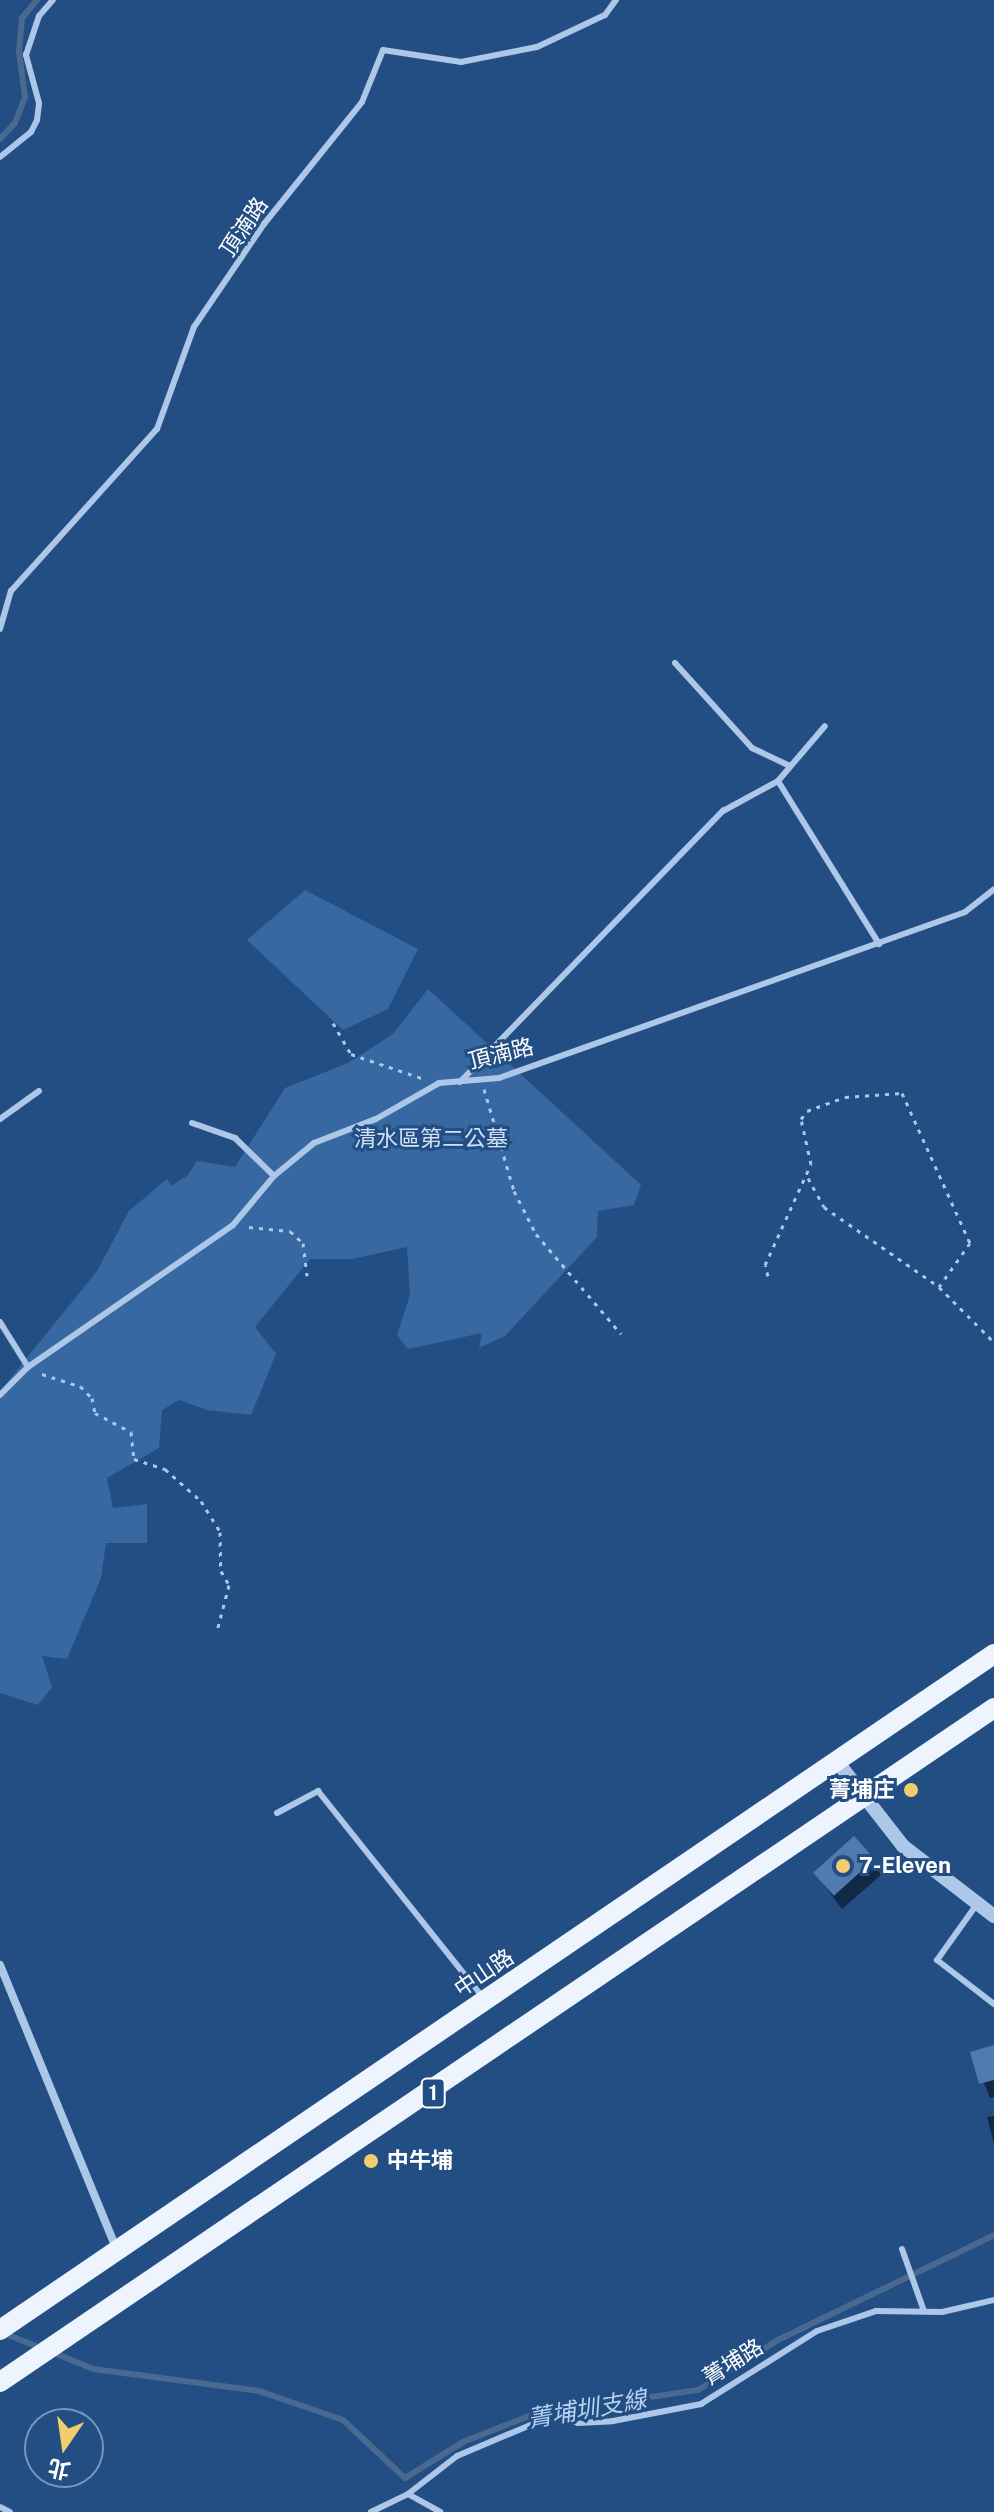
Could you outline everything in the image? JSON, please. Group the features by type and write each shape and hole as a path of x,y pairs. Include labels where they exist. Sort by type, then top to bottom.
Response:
{"main road":[{"name":"中山路","path":"0,2330 116,2248 839,1764 994,1654"},
{"name":"1","path":"0,2382 994,1708"}],"street":[{"path":"839,1764 862,1799 903,1846 994,1916"},
{"path":"0,1965 116,2248"}],"lane":[{"path":"0,157 31,132 37,120 39,103 26,55 39,16 53,0"},
{"name":"頂湳路","path":"0,629 11,591 157,429 194,327 264,224 362,102 383,50 461,62 537,47 605,15 616,0"},
{"path":"675,663 752,748 790,766"},
{"path":"460,1082 723,811 778,781 825,726"},
{"path":"778,781 879,944"},
{"name":"頂湳路","path":"0,1395 28,1367 233,1225 274,1176 314,1143 376,1119 439,1083 481,1082 879,944 965,912 994,889"},
{"path":"0,1119 39,1091"},
{"path":"192,1123 235,1138 274,1176"},
{"path":"0,1322 28,1367"},
{"path":"277,1813 318,1791 486,2001"},
{"path":"977,1904 937,1960 994,2004"},
{"path":"902,2249 924,2311"},
{"name":"菁埔路","path":"371,2512 408,2494 457,2456 554,2415 578,2423 613,2421 701,2404 817,2331 876,2311 924,2311 994,2300"},
{"path":"408,2494 440,2512"},
{"path":"0,2507 10,2512"}],"path":[{"path":"333,1023 351,1054 439,1083"},
{"path":"481,1082 514,1191 536,1234 621,1334"},
{"path":"768,1276 765,1265 808,1178 811,1164 801,1119 807,1111 845,1097 902,1093 970,1243 939,1287"},
{"path":"808,1178 824,1207 939,1287 994,1342"},
{"path":"233,1225 290,1231 303,1243 307,1276"},
{"path":"28,1367 80,1386 92,1398 95,1413 131,1432 134,1459 165,1469 201,1501 220,1532 221,1571 229,1585 217,1631"}],"green space":[{"path":"305,890 418,949 388,1009 343,1030 247,940"},
{"name":"清水區第二公墓","path":"428,989 641,1185 634,1205 598,1211 597,1237 505,1336 479,1348 482,1333 408,1349 397,1335 410,1295 407,1247 352,1259 310,1259 255,1327 276,1354 251,1415 207,1410 179,1400 162,1410 159,1448 107,1478 113,1508 147,1504 147,1543 106,1543 101,1578 67,1659 42,1656 52,1687 38,1705 0,1693 0,1391 97,1271 129,1211 167,1179 171,1186 187,1176 197,1161 235,1167 285,1088 348,1063 393,1034"}],"building":[{"name":"7-Eleven","path":"854,1836 875,1859 834,1896 813,1873"},
{"path":"994,2045 994,2080 979,2084 970,2052"}],"waterway":[{"path":"0,139 15,123 25,97 19,52 22,18 37,0"},
{"name":"菁埔圳支線","path":"52,2352 93,2369 259,2391 343,2420 405,2478 463,2442 532,2415 698,2390 778,2340 994,2235"},
{"name":"菁埔圳支線","path":"3,2333 41,2348"}],"place":[{"name":"菁埔庄","path":"911,1790"},
{"name":"7-Eleven","path":"843,1866"},
{"name":"中牛埔","path":"371,2161"}]}
